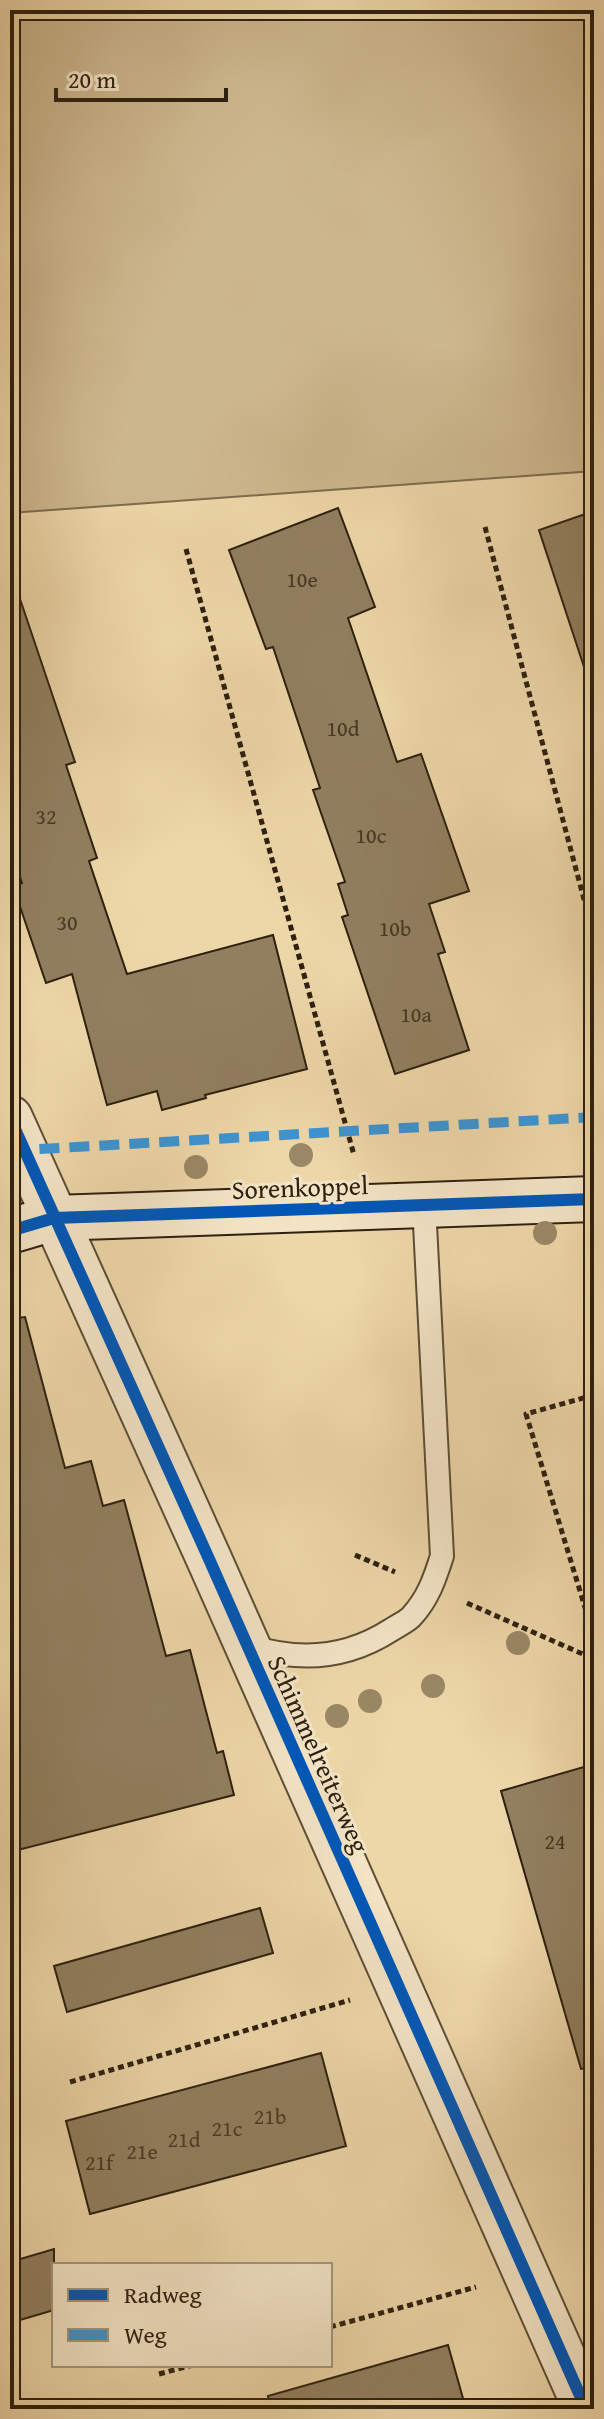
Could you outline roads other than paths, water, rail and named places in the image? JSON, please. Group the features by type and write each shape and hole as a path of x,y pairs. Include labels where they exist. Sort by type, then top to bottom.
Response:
{"street":[{"name":"Schimmelreiterweg","path":"10,1118 586,2409"},
{"name":"Sorenkoppel","path":"10,1231 54,1218 594,1199"}],"lane":[{"path":"247,1645 282,1654 310,1656 342,1653 379,1638 411,1618 431,1588 442,1556 424,1205"}]}
